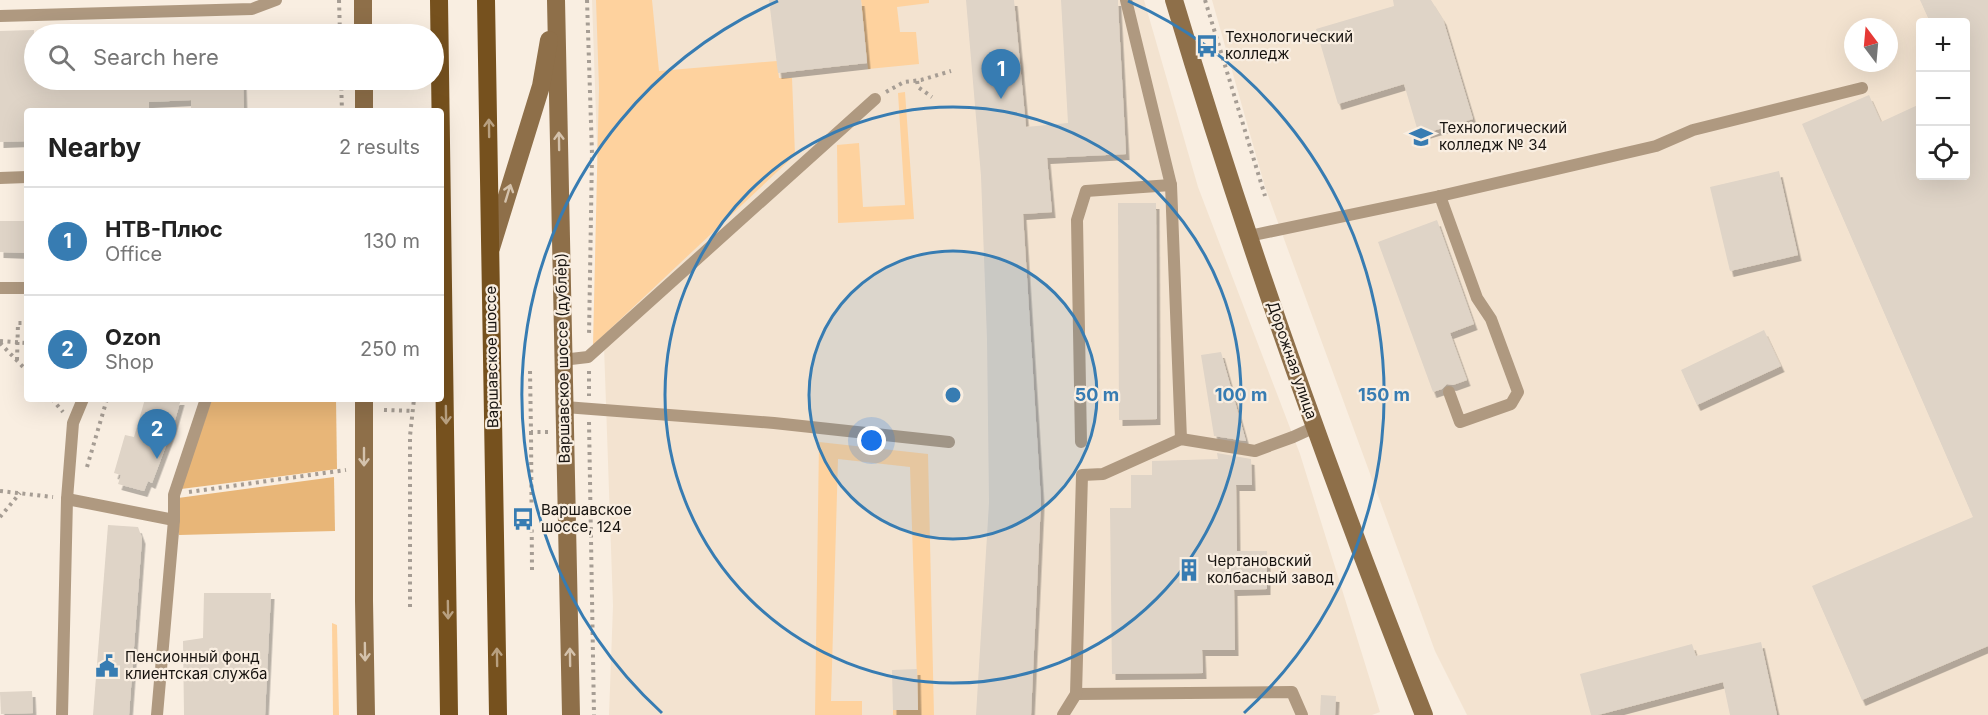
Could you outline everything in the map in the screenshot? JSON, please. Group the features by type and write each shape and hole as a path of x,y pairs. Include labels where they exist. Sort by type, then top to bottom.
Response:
{"main road":[{"path":"363,0 363,24"},
{"path":"440,0 440,24"},
{"name":"Варшавское шоссе","path":"486,0 498,715"},
{"path":"491,249 541,86 554,0"},
{"name":"Варшавское шоссе (дублёр)","path":"554,0 571,715"},
{"name":"Дорожная улица","path":"1174,0 1248,236 1315,427 1424,715"},
{"path":"364,90 364,108"},
{"path":"441,90 441,108"},
{"path":"444,318 449,715"},
{"path":"364,402 366,715"}],"lane":[{"path":"0,16 252,9 276,0"},
{"path":"1126,0 1171,185 1181,439"},
{"path":"1248,236 1440,196 1656,146 1693,130 1862,88"},
{"path":"562,360 588,357 875,99"},
{"path":"0,178 24,177"},
{"path":"1081,442 1077,220 1086,191 1171,185"},
{"path":"1440,196 1477,298 1491,319 1518,392 1511,404 1460,422 1449,392"},
{"path":"0,288 24,288"},
{"path":"62,715 67,499 73,423 82,402"},
{"path":"157,715 174,520 174,495 205,402"},
{"path":"565,407 762,422 949,442"},
{"path":"1063,715 1076,693 1082,475 1103,474 1181,439 1255,451 1315,427"},
{"path":"67,499 174,520"},
{"path":"1076,693 1292,692 1302,715"}],"path":[{"path":"339,0 340,24"},
{"path":"1205,0 1265,196"},
{"path":"904,82 951,71"},
{"path":"916,81 918,87 932,97"},
{"path":"341,90 342,108"},
{"path":"17,360 18,323 24,323"},
{"path":"0,342 24,343"},
{"path":"0,342 24,368"},
{"path":"530,370 532,570"},
{"path":"86,470 106,402"},
{"path":"410,607 410,436 414,402"},
{"path":"384,410 414,411"},
{"path":"531,432 554,432"},
{"path":"174,495 346,470"},
{"path":"0,491 67,499"},
{"path":"0,517 20,493"}],"shaded area":[{"path":"592,0 1144,0 1198,187 1300,454 1380,712 1372,715 609,715 613,606"},
{"path":"596,0 652,0 659,71 777,61 779,78 792,78 795,155 593,345 599,88"},
{"path":"861,0 929,0 929,3 897,7 900,32 916,32 919,64 868,69"},
{"path":"1212,0 1988,0 1988,715 1467,715 1435,651 1265,187"},
{"path":"905,92 914,219 838,223 837,145 859,143 863,207 905,205 898,93"},
{"path":"211,402 336,402 337,469 181,489"},
{"path":"819,442 928,454 934,715 893,715 893,710 918,709 910,467 838,459 831,701 862,701 862,715 815,715"},
{"path":"334,477 335,531 179,535 178,498"},
{"path":"332,623 337,625 339,715 333,715"}],"building":[{"path":"769,0 861,0 867,63 778,73"},
{"path":"966,0 1014,0 1026,127 1068,123 1061,0 1118,0 1126,154 1047,158 1052,212 1023,214 1041,501 1031,715 976,715 989,503 987,339 981,176"},
{"path":"1393,0 1431,0 1443,19 1473,119 1419,135 1404,84 1338,104 1316,29 1394,6"},
{"path":"1920,0 1988,0 1988,646 1862,700 1812,586 1973,517 1802,124 1869,95 1881,122 1916,106 1916,180 1970,180 1970,18 1928,18"},
{"path":"24,30 24,90 243,90 244,108 191,108 191,100 149,102 149,108 24,108 24,141 0,142 0,31"},
{"path":"1779,171 1798,255 1730,271 1710,187"},
{"path":"1118,203 1156,203 1157,419 1119,420"},
{"path":"1437,220 1474,324 1450,333 1467,380 1453,385 1447,384 1442,389 1433,392 1378,242"},
{"path":"0,221 24,221 24,253 0,252"},
{"path":"1764,330 1781,366 1697,405 1681,370"},
{"path":"1221,352 1246,441 1214,436 1201,355"},
{"path":"144,402 180,402 152,483 148,481 144,491 118,484 121,475 114,473 125,435 134,437"},
{"name":"Чертановский колбасный завод","path":"1217,453 1251,459 1252,485 1236,485 1237,551 1267,551 1267,589 1234,590 1235,650 1202,650 1203,673 1112,674 1110,508 1131,508 1131,475 1152,475 1152,461 1218,459"},
{"path":"108,525 138,527 142,538 129,715 93,715"},
{"path":"204,593 271,593 265,715 184,715 183,641 203,638"},
{"path":"1761,642 1777,715 1730,715 1723,682 1591,715 1580,674 1692,644 1696,656"},
{"path":"917,669 918,710 893,710 892,670"},
{"path":"32,691 33,713 1,714 0,692"},
{"path":"1321,695 1336,696 1335,715 1320,715"}],"place":[{"name":"Технологический колледж","path":"1207,46"},
{"name":"НТВ-Плюс","path":"1001,99"},
{"name":"Технологический колледж № 34","path":"1421,137"},
{"name":"Ozon","path":"157,459"},
{"name":"Варшавское шоссе, 124","path":"523,519"},
{"name":"Чертановский колбасный завод","path":"1189,570"},
{"name":"Пенсионный фонд клиентская служба","path":"107,666"}]}
